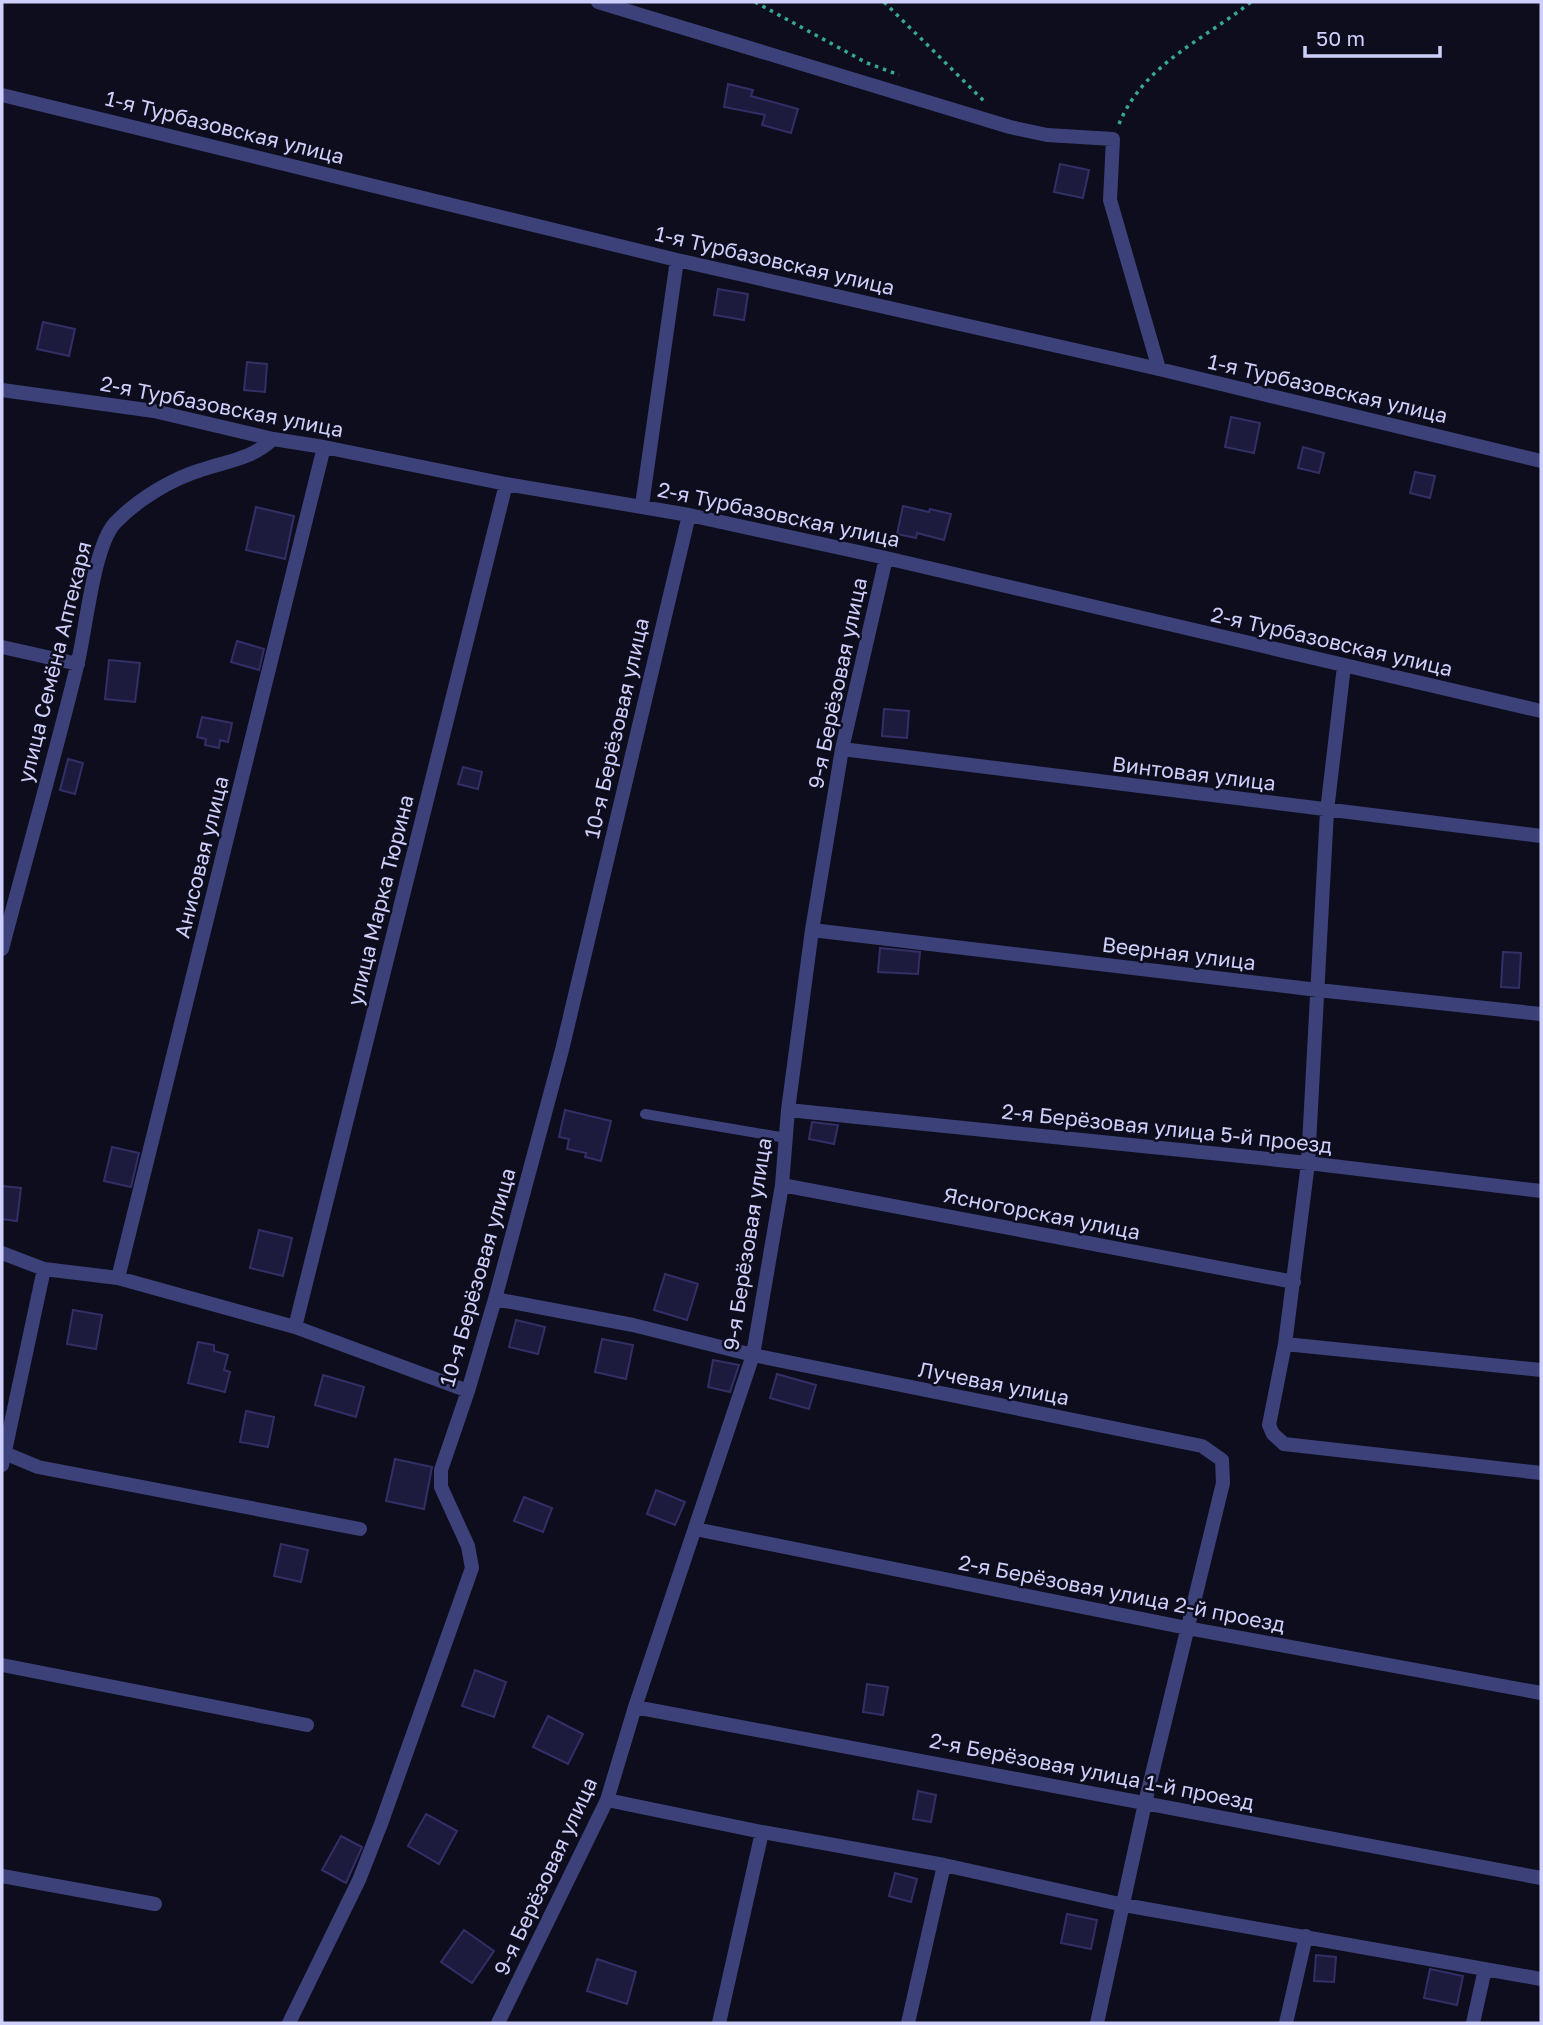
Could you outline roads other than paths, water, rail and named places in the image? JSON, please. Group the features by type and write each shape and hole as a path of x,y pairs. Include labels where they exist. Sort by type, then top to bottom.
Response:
{"street":[{"path":"598,2 1010,127 1047,135 1112,139 1110,200 1159,369"},
{"name":"1-я Турбазовская улица","path":"2,95 677,260 1159,369 1541,461"},
{"path":"642,505 677,260"},
{"name":"2-я Турбазовская улица","path":"2,390 154,411 273,439 506,484 642,505 886,558 1541,711"},
{"name":"улица Семёна Аптекаря","path":"2,948 78,664 104,542 114,524 168,484 198,470 249,456 273,439"},
{"name":"Анисовая улица","path":"118,1278 324,447"},
{"name":"улица Марка Тюрина","path":"295,1327 506,484"},
{"name":"10-я Берёзовая улица","path":"289,2023 359,1880 472,1568 468,1546 440,1487 441,1470 495,1299 562,1050 689,515"},
{"name":"9-я Берёзовая улица","path":"498,2023 607,1800 635,1707 753,1355 782,1185 788,1110 812,930 842,750 886,558"},
{"path":"2,647 78,664"},
{"path":"1344,666 1327,811 1308,1163 1285,1344 1269,1425 1273,1434 1284,1444 1541,1473"},
{"name":"Винтовая улица","path":"842,750 1541,836"},
{"name":"Веерная улица","path":"812,930 1541,1014"},
{"name":"2-я Берёзовая улица 5-й проезд","path":"788,1110 1308,1163 1541,1191"},
{"name":"Ясногорская улица","path":"782,1185 1294,1282"},
{"path":"2,1253 44,1269 118,1278 295,1327 468,1391"},
{"path":"44,1269 3,1457 38,1467 360,1529"},
{"name":"Лучевая улица","path":"495,1299 633,1325 753,1355 1202,1446 1222,1460 1223,1483 1188,1628"},
{"path":"1285,1344 1541,1370"},
{"name":"2-я Берёзовая улица 2-й проезд","path":"695,1529 1188,1628 1541,1693"},
{"path":"1097,2023 1145,1803 1188,1628"},
{"path":"2,1665 307,1725"},
{"name":"2-я Берёзовая улица 1-й проезд","path":"635,1707 1541,1878"},
{"path":"607,1800 944,1865 1124,1905 1541,1979"},
{"path":"719,2023 762,1832"},
{"path":"908,2023 944,1865"},
{"path":"2,1876 155,1904"},
{"path":"1286,2023 1306,1936"},
{"path":"1473,2023 1485,1969"}],"lane":[{"path":"645,1114 786,1138"}]}
